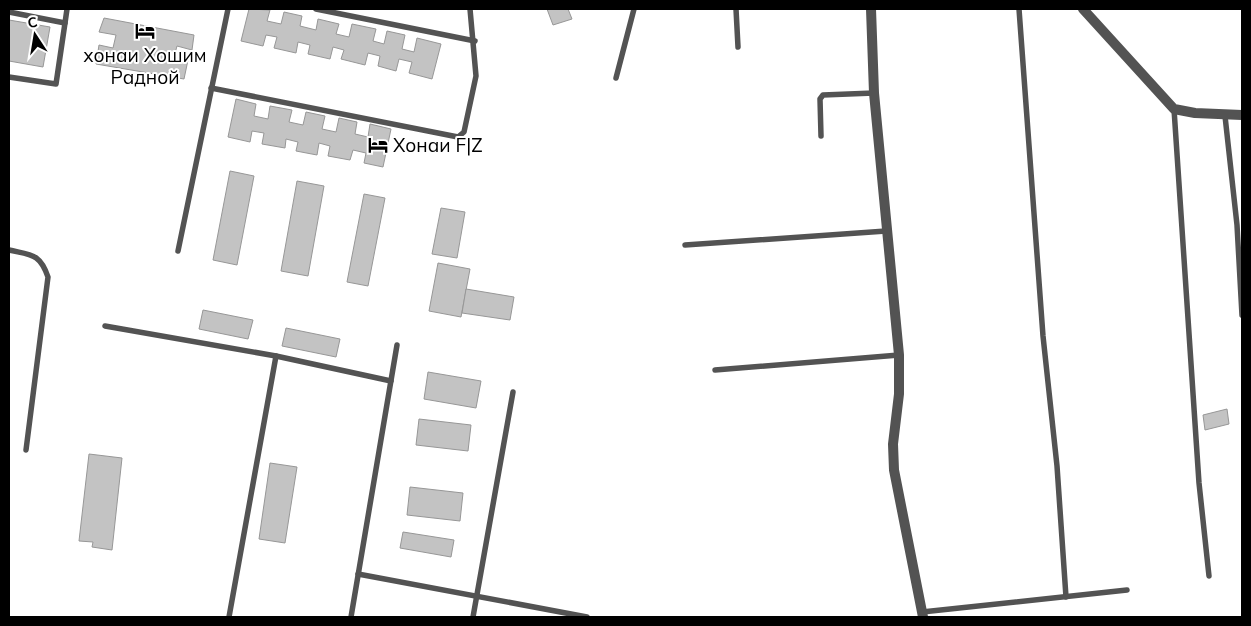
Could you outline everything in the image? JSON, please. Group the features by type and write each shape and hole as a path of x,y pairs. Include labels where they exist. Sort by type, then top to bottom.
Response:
{"street":[{"path":"872,9 874,93 899,355 899,394 892,444 894,470 922,614"},
{"path":"1083,9 1174,109 1226,116 1242,115"}],"lane":[{"path":"9,77 56,84 67,9"},
{"path":"178,252 228,9"},
{"path":"316,9 475,40"},
{"path":"211,88 458,137 464,132 475,84 475,40 470,9"},
{"path":"616,78 634,9"},
{"path":"736,9 738,46"},
{"path":"1019,9 1043,336 1057,466 1066,597"},
{"path":"11,11 65,23"},
{"path":"822,136 820,99 823,95 874,93"},
{"path":"1174,109 1199,484 1209,576"},
{"path":"1226,116 1237,225 1242,315"},
{"path":"685,245 886,231"},
{"path":"9,250 34,256 42,261 48,277 26,450"},
{"path":"105,326 276,356 391,381"},
{"path":"351,617 397,345"},
{"path":"715,370 899,355"},
{"path":"229,617 276,356"},
{"path":"473,617 513,392"},
{"path":"358,574 587,617"},
{"path":"922,614 1126,590"}],"building":[{"path":"249,9 270,10 267,21 281,24 284,12 302,16 300,26 316,30 318,19 339,24 336,34 349,37 352,24 376,29 373,41 384,44 387,31 405,35 402,49 414,52 417,38 441,44 432,79 409,73 412,62 399,59 396,71 378,66 380,56 368,53 365,65 341,59 344,50 333,47 330,59 308,54 310,45 298,42 296,53 274,48 277,37 266,35 263,46 241,41"},
{"path":"547,9 568,9 572,19 553,25"},
{"path":"104,18 194,35 192,50 177,46 174,57 188,60 184,79 96,64 99,45 113,48 116,35 99,32"},
{"path":"9,20 50,27 43,67 9,61"},
{"path":"236,99 256,104 254,116 268,119 270,106 292,110 289,122 303,125 306,112 325,116 322,129 336,132 339,118 357,122 355,134 368,137 370,124 391,129 383,167 364,163 366,153 353,150 350,160 328,156 330,146 319,143 317,155 296,151 298,142 286,139 285,148 262,144 264,133 252,131 250,142 228,137"},
{"path":"230,171 254,176 237,265 213,260"},
{"path":"297,181 324,186 308,276 281,271"},
{"path":"364,194 385,198 368,286 347,282"},
{"path":"441,208 465,212 457,258 432,254"},
{"path":"438,263 470,269 461,317 429,311"},
{"path":"466,289 514,297 510,320 462,313"},
{"path":"203,310 253,320 248,339 199,329"},
{"path":"286,328 340,339 336,357 282,346"},
{"path":"428,372 481,381 476,408 424,399"},
{"path":"1227,409 1229,424 1205,430 1203,415"},
{"path":"419,419 471,425 468,451 416,445"},
{"path":"89,454 122,458 112,550 92,547 93,542 79,541"},
{"path":"270,463 297,467 285,543 259,539"},
{"path":"410,487 463,493 460,521 407,515"},
{"path":"403,532 454,540 451,557 400,548"}],"place":[{"name":"хонаи Хошим Радной","path":"145,31"},
{"name":"Хонаи F|Z","path":"378,145"}]}
